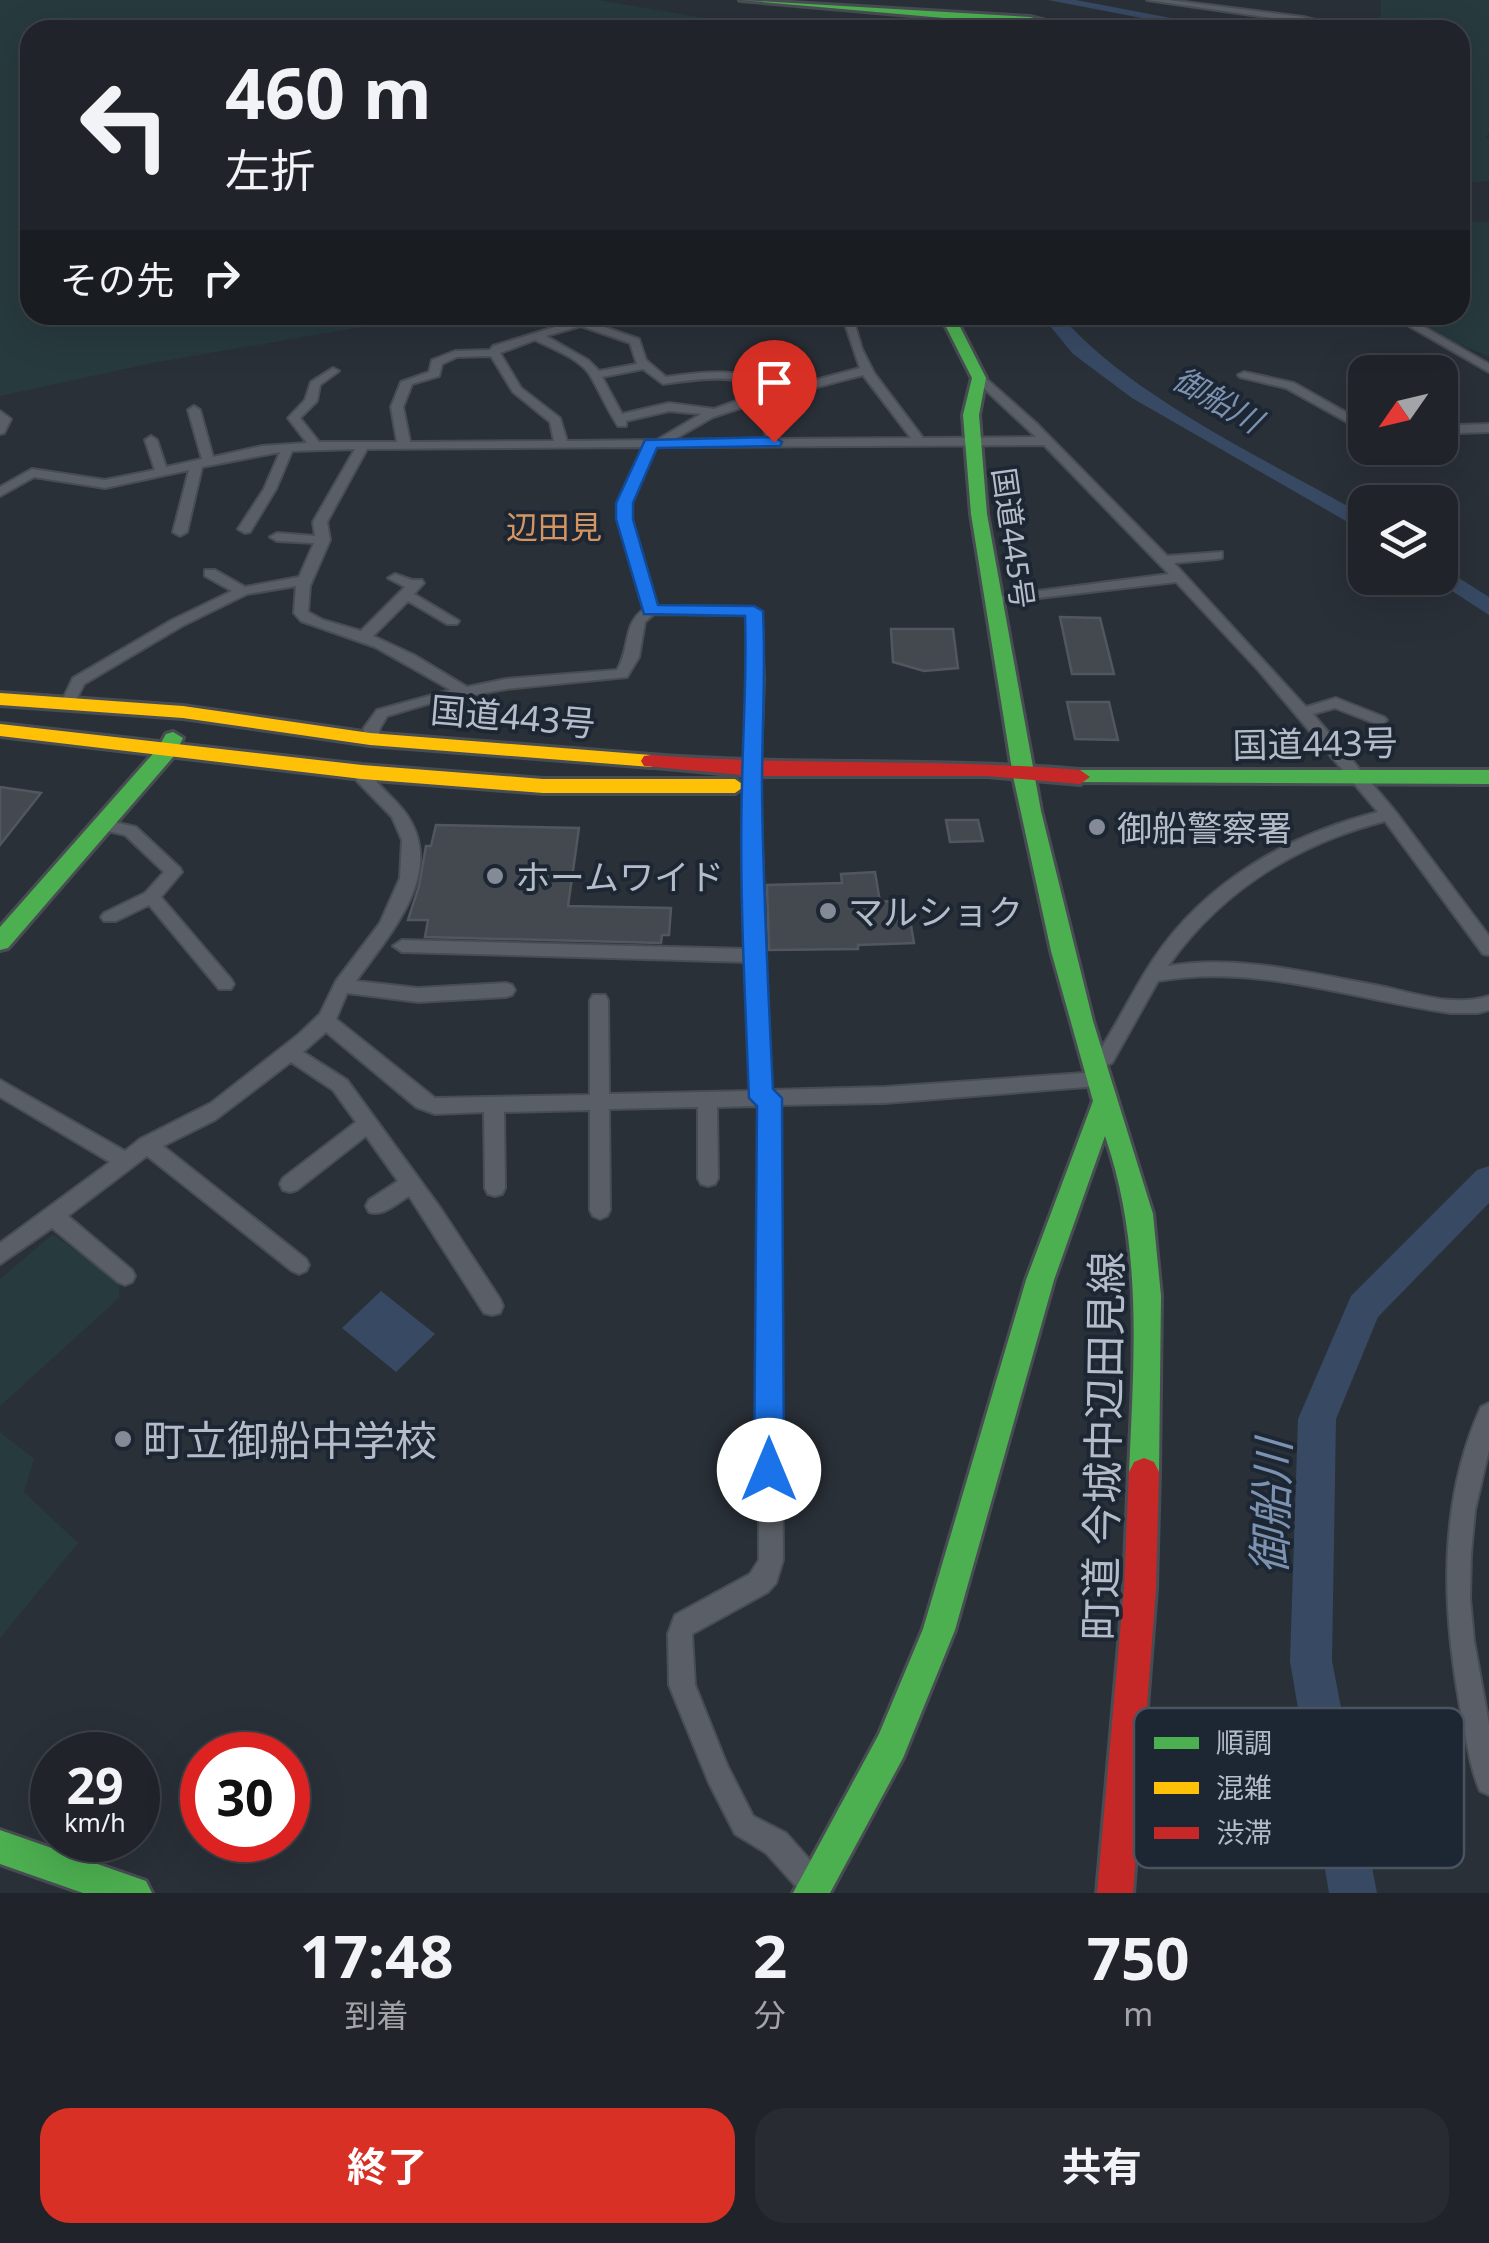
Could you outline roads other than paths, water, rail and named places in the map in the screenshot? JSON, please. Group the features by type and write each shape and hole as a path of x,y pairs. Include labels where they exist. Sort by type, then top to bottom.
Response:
{"main road":[{"path":"745,0 977,20"},
{"path":"952,325 979,378"},
{"name":"国道445号","path":"979,378 970,416 971,440 992,601 1022,776"},
{"name":"国道443号","path":"0,699 183,712 370,739 753,778"},
{"path":"0,942 105,824 183,712"},
{"name":"国道443号","path":"0,730 362,772 543,786 753,778 1489,777"},
{"path":"362,772 370,739"},
{"path":"0,914 156,749"},
{"name":"町道 今城中辺田見線","path":"1022,776 1062,956 1131,1174 1144,1234 1148,1346 1140,1588 1116,1893"},
{"path":"813,1890 905,1718 951,1593 1100,1080"},
{"path":"0,1847 134,1893"}],"street":[{"path":"1152,0 1311,20"},
{"path":"494,353 497,348 574,325"},
{"path":"592,325 635,341 641,361 663,381 700,375 750,376 778,392"},
{"path":"849,325 851,340 886,401 905,414 918,440"},
{"path":"1412,325 1489,369"},
{"path":"537,336 561,352 576,356 596,375 608,404 622,420 669,408 710,411"},
{"path":"494,353 517,390 556,421 561,443"},
{"path":"404,444 397,407 408,382 435,374 436,362 445,356 494,353"},
{"path":"596,375 647,366"},
{"path":"651,610 624,519 625,503 656,444 710,411 838,380 868,368"},
{"path":"316,446 294,418 311,401 315,384 333,371"},
{"path":"1244,375 1290,386 1348,418"},
{"path":"979,378 1248,647 1301,713 1360,776 1489,949 1481,950 1489,959"},
{"path":"838,380 877,385"},
{"path":"760,396 774,442"},
{"path":"180,532 202,464 194,410"},
{"path":"0,415 5,419 0,430"},
{"path":"1458,429 1489,428"},
{"path":"151,440 162,473"},
{"path":"0,470 89,484 288,447 1046,441"},
{"path":"246,529 270,489 288,447"},
{"path":"362,447 320,522 323,540 301,580 300,604 306,619 362,637 428,668 463,691"},
{"path":"0,492 27,474"},
{"path":"277,537 323,540"},
{"path":"1164,560 1217,554"},
{"path":"210,573 242,591"},
{"path":"992,601 1180,577"},
{"path":"395,578 452,621"},
{"path":"68,702 78,681 177,622 242,591 301,580"},
{"path":"362,637 385,621 412,588"},
{"path":"370,739 382,713 463,691 622,674 632,657 638,620 651,610 754,611 755,956 765,1098 771,1560 768,1574 759,1583 684,1624 680,1634 682,1685 704,1743 744,1825 776,1844 813,1890"},
{"path":"1301,713 1336,704 1379,720"},
{"path":"0,1255 147,1146 208,1115 326,1021 342,986 380,939 403,894 411,859 404,819 395,806 368,786 362,772"},
{"path":"326,1021 428,1105 885,1095 1100,1080 1105,1058 1153,975 1169,951 1212,904 1268,861 1317,836 1389,815"},
{"path":"105,824 130,831 174,872 151,897 110,917"},
{"path":"151,897 225,984"},
{"path":"402,946 755,956"},
{"path":"1153,975 1183,970 1249,973 1461,1006 1478,1008 1489,1004"},
{"path":"342,986 418,995 506,990"},
{"path":"599,1000 600,1210"},
{"path":"288,1051 340,1085 434,1215 492,1306"},
{"path":"0,1088 124,1162"},
{"path":"708,1099 708,1178"},
{"path":"494,1105 495,1188"},
{"path":"290,1184 367,1124"},
{"path":"147,1146 299,1265"},
{"path":"376,1206 409,1185"},
{"path":"54,1217 126,1276"},
{"path":"1489,1414 1462,1504 1456,1594 1475,1721 1489,1782"}],"water":[{"path":"381,1291 435,1334 396,1372 342,1328"}],"waterway":[{"name":"御船川","path":"1054,0 1169,20"},
{"name":"御船川","path":"1059,325 1080,350 1139,394 1348,515"},
{"name":"御船川","path":"1458,586 1489,608"},
{"name":"御船川","path":"1320,1708 1311,1661 1317,1419 1364,1307 1489,1180"},
{"name":"御船川","path":"1348,1868 1353,1893"}],"place":[{"name":"御船警察署","path":"1097,827"},
{"name":"ホームワイド","path":"495,876"},
{"name":"マルショク","path":"828,911"},
{"name":"町立御船中学校","path":"123,1439"}],"district":[{"name":"辺田見","path":"554,526"}]}
